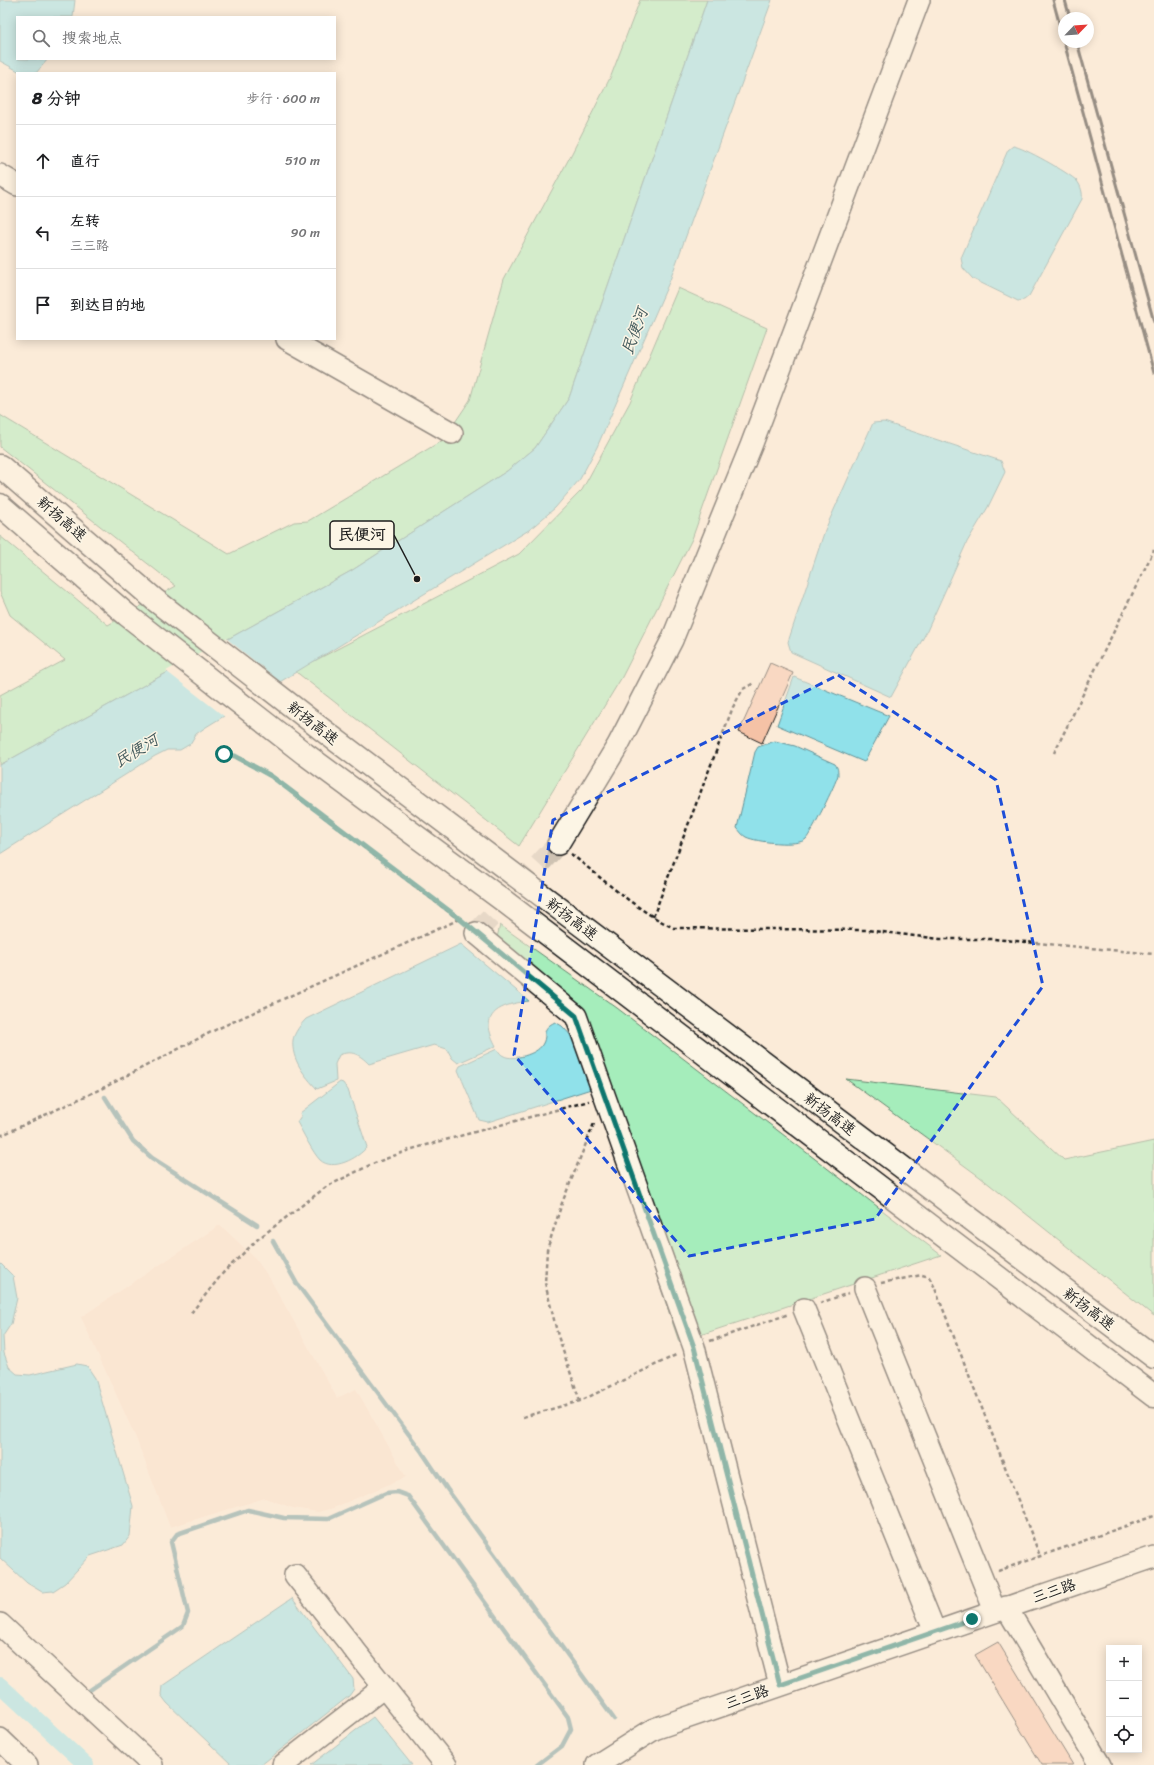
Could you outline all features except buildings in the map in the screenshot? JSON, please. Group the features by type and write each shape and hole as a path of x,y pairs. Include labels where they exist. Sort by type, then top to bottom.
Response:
{"highway":[{"name":"新扬高速","path":"0,466 155,600 329,735 1154,1358"},
{"name":"新扬高速","path":"0,506 127,616 305,754 504,901 1154,1396"}],"street":[{"path":"558,844 618,745 672,640 751,446 919,0"},
{"path":"0,175 16,184"},
{"path":"289,340 452,433"},
{"path":"476,933 576,1016 694,1347 780,1685"},
{"path":"865,1288 981,1577 1100,1765"},
{"path":"804,1309 935,1632"},
{"name":"三三路","path":"597,1765 654,1729 1154,1557"},
{"path":"295,1575 446,1765"},
{"path":"0,1624 152,1765"},
{"path":"283,1765 384,1687"},
{"path":"0,1739 27,1765"}],"path":[{"path":"1054,753 1154,550"},
{"path":"653,917 733,707 743,689 754,683"},
{"path":"224,754 235,756 271,776 460,919 476,933"},
{"path":"558,844 653,917 674,928 866,930 940,940 994,939 1154,954"},
{"path":"0,1136 107,1086 217,1029 460,919"},
{"path":"191,1313 223,1273 258,1239 326,1187 372,1164 412,1149 605,1097"},
{"path":"580,1401 558,1336 545,1283 547,1250 562,1203 605,1097"},
{"path":"981,1577 1154,1516"}],"highlighted area":[{"path":"838,675 996,780 1043,986 875,1219 689,1256 514,1055 553,820"}],"shaded area":[{"path":"220,1225 255,1258 270,1279 337,1398 356,1389 406,1477 333,1508 318,1512 293,1508 265,1498 170,1527 136,1438 81,1317"}],"green space":[{"path":"640,0 707,0 569,398 535,448 507,471 351,571 0,765 0,695 65,660 10,615 0,592 0,536 108,625 176,586 0,447 0,415 229,554 294,522 308,521 443,440 470,400 504,279 572,153 611,76"},
{"path":"678,288 767,328 692,539 622,677 519,846 295,671 519,554 582,490 630,402"},
{"path":"500,925 617,1008 941,1255 679,1342 599,1105 585,1014 496,942"},
{"path":"846,1079 996,1097 1064,1160 1154,1141 1154,1316 980,1177"}],"water":[{"path":"0,0 75,0 73,16 16,16 16,60 47,60 37,72 20,72 0,61"},
{"path":"707,0 772,0 670,280 597,447 580,479 555,508 529,530 206,727 196,734 190,744 180,750 167,750 155,756 0,854 0,765 351,571 507,471 535,448 569,398"},
{"path":"1013,146 1036,155 1072,177 1077,181 1082,194 1082,199 1029,296 1024,300 1018,301 973,279 963,268 961,258 1008,150"},
{"path":"884,422 1001,461 1005,472 988,507 967,542 927,631 891,697 791,652 788,642 825,530 873,423"},
{"path":"794,677 889,716 864,762 777,725"},
{"path":"775,741 795,746 835,764 838,770 836,780 809,835 806,839 795,843 758,841 746,837 737,828 755,752 758,747"},
{"path":"461,944 529,1001 510,1004 498,1010 490,1019 489,1028 496,1046 458,1063 452,1058 447,1049 434,1045 369,1064 359,1055 348,1053 339,1055 335,1064 336,1081 317,1089 300,1067 294,1054 293,1040 295,1034 306,1019"},
{"path":"555,1022 562,1026 577,1042 594,1088 488,1122 479,1120 458,1070 460,1066 497,1049 502,1055 513,1058 530,1054 542,1045 547,1027"},
{"path":"340,1082 343,1083 348,1090 367,1147 352,1159 332,1165 325,1163 317,1157 297,1122 301,1116 300,1113"},
{"path":"0,1263 13,1276 17,1298 11,1324 3,1336 4,1353 9,1367 17,1374 30,1375 77,1364 87,1366 95,1378 133,1506 130,1536 123,1545 90,1556 65,1583 53,1591 42,1592 27,1583 0,1558"},
{"path":"292,1598 353,1679 354,1689 349,1696 261,1765 232,1765 167,1703 161,1695 162,1686"},
{"path":"373,1717 412,1765 311,1765"}],"pier":[{"path":"226,638 282,683 225,717 166,671"}],"waterway":[{"path":"105,1097 133,1141 152,1158 257,1225"},
{"path":"273,1241 297,1284 422,1452 447,1489 614,1719"},
{"path":"90,1690 183,1626 188,1613 171,1542 177,1534 248,1510 284,1518 328,1519 386,1493 397,1492 408,1496 568,1717 571,1729 562,1746 537,1765"},
{"path":"0,1685 86,1765"}],"tunnel":[{"path":"476,933 558,844"}],"railway":[{"path":"1053,0 1058,19"},
{"path":"1065,0 1068,12"},
{"path":"1066,48 1154,373"},
{"path":"1079,48 1154,322"}],"place":[{"name":"民便河","path":"417,579"}],"route":[{"path":"224,754 235,756 271,776 460,919 576,1016 694,1347 780,1685 972,1619"}]}
